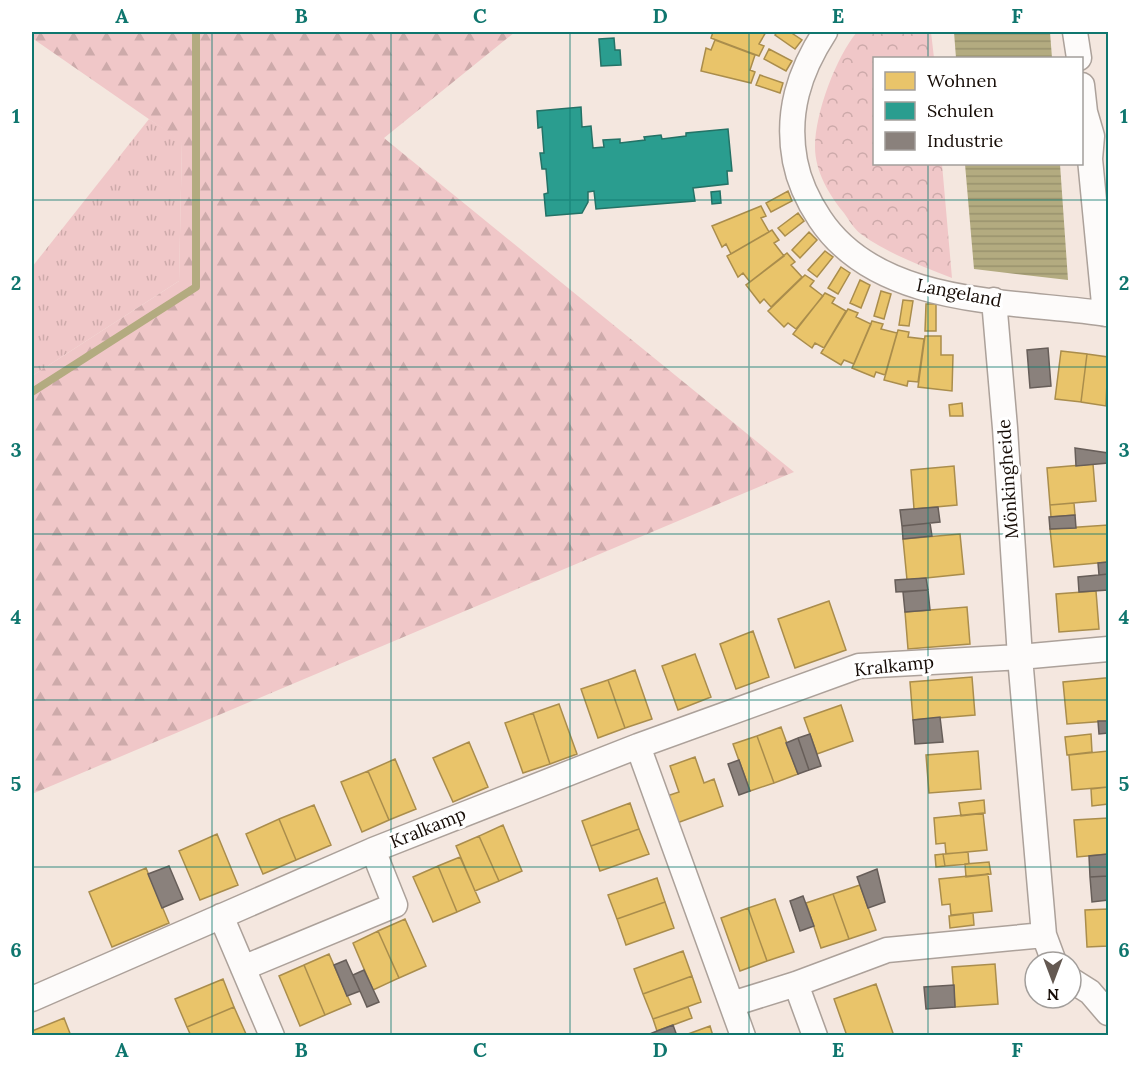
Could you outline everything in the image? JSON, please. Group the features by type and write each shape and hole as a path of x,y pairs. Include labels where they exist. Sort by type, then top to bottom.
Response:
{"street":[{"name":"Langeland","path":"825,32 805,66 796,92 792,115 792,143 797,172 809,203 827,230 848,251 868,266 895,279 932,291 1107,314 1090,159 1100,137 1084,112 1083,98"},
{"path":"1076,32 1078,57"},
{"name":"Mönkingheide","path":"993,300 1044,935 1050,950"},
{"path":"1020,657 1108,649"},
{"name":"Kralkamp","path":"32,999 373,850 638,746 859,666 1020,657"},
{"path":"638,746 743,1035"},
{"path":"243,968 395,905 373,850"},
{"path":"220,916 272,1035"},
{"path":"732,1004 796,984 887,950 1044,935"},
{"path":"796,984 815,1035"},
{"path":"1083,988 1108,1013"}],"green space":[{"path":"32,32 515,32 384,138 794,472 32,794 32,376 179,281 182,142 32,38"},
{"path":"857,32 931,32 934,57 873,57 873,165 942,165 952,278 894,254 861,234 833,198 820,174 815,147 819,118 834,70"},
{"path":"149,119 182,141 179,281 32,376 32,267"}],"shaded area":[{"path":"954,32 1050,32 1052,57 956,57"},
{"path":"965,165 1060,165 1068,280 974,269"}],"building: Wohnen":[{"path":"713,32 766,32 759,44 764,46 759,56 711,38"},
{"path":"777,32 790,32 802,40 795,49 775,35"},
{"path":"715,40 755,55 750,70 755,72 751,83 701,71 706,48 711,50"},
{"path":"769,49 792,61 786,71 764,59"},
{"path":"760,75 783,83 780,93 756,85"},
{"path":"788,191 792,201 771,212 766,203"},
{"path":"761,206 766,216 761,218 769,232 731,254 726,244 722,247 712,226"},
{"path":"798,213 804,221 785,236 778,228"},
{"path":"772,230 779,240 774,243 784,256 750,282 743,273 738,277 727,256"},
{"path":"809,232 817,240 800,258 792,250"},
{"path":"825,251 833,257 817,277 808,270"},
{"path":"787,253 795,262 791,265 802,277 771,307 764,299 760,303 746,285"},
{"path":"841,267 850,273 838,294 828,288"},
{"path":"805,275 814,281 810,286 823,296 796,329 788,323 784,327 768,311"},
{"path":"860,280 870,285 861,308 850,303"},
{"path":"881,291 891,294 884,319 874,316"},
{"path":"825,293 835,298 832,303 846,311 824,348 815,343 812,348 793,334"},
{"path":"903,300 913,301 909,326 899,325"},
{"path":"926,304 936,304 936,331 925,331"},
{"path":"848,309 858,313 856,317 871,324 854,364 844,360 841,365 821,353"},
{"path":"872,321 883,324 881,329 897,333 885,375 876,372 874,377 852,368"},
{"path":"898,330 909,332 908,337 924,339 918,382 908,381 907,386 884,380"},
{"path":"925,336 941,336 941,355 953,355 952,391 918,387"},
{"path":"1061,351 1087,354 1081,402 1055,399"},
{"path":"1087,354 1108,357 1106,406 1081,402"},
{"path":"962,403 963,416 950,416 949,405"},
{"path":"1093,464 1096,501 1050,505 1047,468"},
{"path":"954,466 957,505 914,509 911,470"},
{"path":"1074,503 1075,515 1051,517 1050,505"},
{"path":"1108,525 1108,562 1054,567 1050,529"},
{"path":"960,534 964,574 907,580 903,539"},
{"path":"1096,591 1099,629 1059,632 1056,594"},
{"path":"829,601 846,650 795,668 778,619"},
{"path":"967,607 970,644 908,649 905,612"},
{"path":"753,631 769,677 736,689 720,644"},
{"path":"695,654 711,697 678,710 662,666"},
{"path":"635,670 652,719 625,728 608,680"},
{"path":"972,677 975,715 913,720 910,682"},
{"path":"1108,678 1108,721 1067,724 1063,682"},
{"path":"608,680 625,728 598,738 581,689"},
{"path":"559,704 577,754 550,764 533,713"},
{"path":"841,705 853,741 817,754 804,718"},
{"path":"533,713 550,764 523,773 505,723"},
{"path":"781,727 798,774 774,783 757,736"},
{"path":"1091,734 1092,752 1067,755 1065,737"},
{"path":"757,736 774,783 750,791 733,744"},
{"path":"469,742 488,787 453,802 433,758"},
{"path":"978,751 981,789 929,793 926,755"},
{"path":"1108,751 1108,787 1072,790 1069,755"},
{"path":"695,757 704,783 714,779 723,806 677,823 667,796 679,792 670,766"},
{"path":"395,759 416,809 389,820 368,771"},
{"path":"368,771 389,820 362,832 341,782"},
{"path":"1108,787 1108,804 1092,806 1091,789"},
{"path":"984,800 985,813 961,816 959,803"},
{"path":"630,803 639,829 591,846 582,821"},
{"path":"314,805 331,845 296,860 279,819"},
{"path":"983,813 987,850 946,854 945,843 936,844 934,818"},
{"path":"1108,818 1108,854 1077,857 1074,820"},
{"path":"279,819 296,860 263,874 246,834"},
{"path":"503,825 522,871 499,881 479,836"},
{"path":"639,829 649,854 600,871 591,846"},
{"path":"217,834 238,885 200,900 179,851"},
{"path":"479,836 499,881 475,891 456,846"},
{"path":"968,852 969,864 945,866 943,854"},
{"path":"943,854 945,866 936,867 935,855"},
{"path":"460,857 480,902 457,912 438,866"},
{"path":"989,862 991,874 966,877 965,864"},
{"path":"438,866 457,912 433,922 413,877"},
{"path":"146,868 169,923 112,947 89,892"},
{"path":"988,874 992,911 951,915 950,904 942,905 939,879"},
{"path":"657,878 665,902 617,919 608,895"},
{"path":"860,885 876,930 849,939 833,894"},
{"path":"833,894 849,939 821,948 806,903"},
{"path":"775,899 794,952 767,961 748,908"},
{"path":"665,902 674,928 626,945 617,919"},
{"path":"748,908 767,961 740,971 721,918"},
{"path":"1108,909 1108,946 1087,947 1085,910"},
{"path":"973,913 974,925 950,928 949,916"},
{"path":"405,919 426,966 399,978 378,931"},
{"path":"378,931 399,978 373,990 353,943"},
{"path":"683,951 692,976 643,994 634,969"},
{"path":"329,954 351,1004 325,1015 304,965"},
{"path":"995,964 998,1004 955,1007 952,967"},
{"path":"304,965 325,1015 300,1026 279,976"},
{"path":"692,976 701,1002 653,1019 643,994"},
{"path":"223,979 234,1007 187,1027 175,999"},
{"path":"876,984 894,1036 847,1036 834,999"},
{"path":"234,1007 246,1034 191,1036 187,1027"},
{"path":"688,1007 692,1018 657,1031 653,1019"},
{"path":"64,1018 71,1036 32,1036 32,1031"},
{"path":"710,1026 713,1036 684,1036 688,1034"}],"building: Schulen":[{"path":"614,38 615,50 620,50 621,65 601,66 599,39"},
{"path":"581,107 582,127 591,126 593,148 604,147 603,140 620,139 620,143 645,140 644,137 661,135 662,139 686,136 686,133 728,129 732,171 727,171 728,184 693,188 695,201 596,209 594,191 588,192 588,202 582,213 546,216 544,194 548,193 546,169 542,169 540,153 544,153 542,127 538,128 537,111"},
{"path":"720,191 721,203 712,204 711,192"}],"building: Industrie":[{"path":"1048,348 1051,386 1030,388 1027,350"},
{"path":"1075,448 1108,453 1108,463 1076,466"},
{"path":"938,507 940,522 902,526 900,510"},
{"path":"1075,515 1076,528 1050,529 1049,517"},
{"path":"930,523 932,536 903,539 902,526"},
{"path":"1108,562 1108,574 1099,575 1098,563"},
{"path":"1108,574 1108,590 1079,592 1078,577"},
{"path":"926,578 928,590 896,592 895,580"},
{"path":"928,590 930,610 905,612 903,592"},
{"path":"940,717 943,742 915,744 913,720"},
{"path":"1098,721 1108,721 1108,733 1099,734"},
{"path":"810,734 821,766 809,770 798,738"},
{"path":"798,738 809,770 798,774 786,743"},
{"path":"739,760 750,791 739,795 728,764"},
{"path":"1108,854 1108,876 1090,877 1089,856"},
{"path":"169,866 183,899 162,908 148,874"},
{"path":"877,869 885,902 868,908 857,877"},
{"path":"1108,876 1108,900 1092,902 1090,877"},
{"path":"803,896 814,926 800,931 790,901"},
{"path":"346,960 360,991 347,996 334,965"},
{"path":"364,970 379,1002 367,1007 353,975"},
{"path":"954,985 955,1007 926,1009 924,987"},
{"path":"673,1025 677,1036 645,1036 657,1031"}],"waterway":[{"path":"32,392 196,287 196,32"}]}
